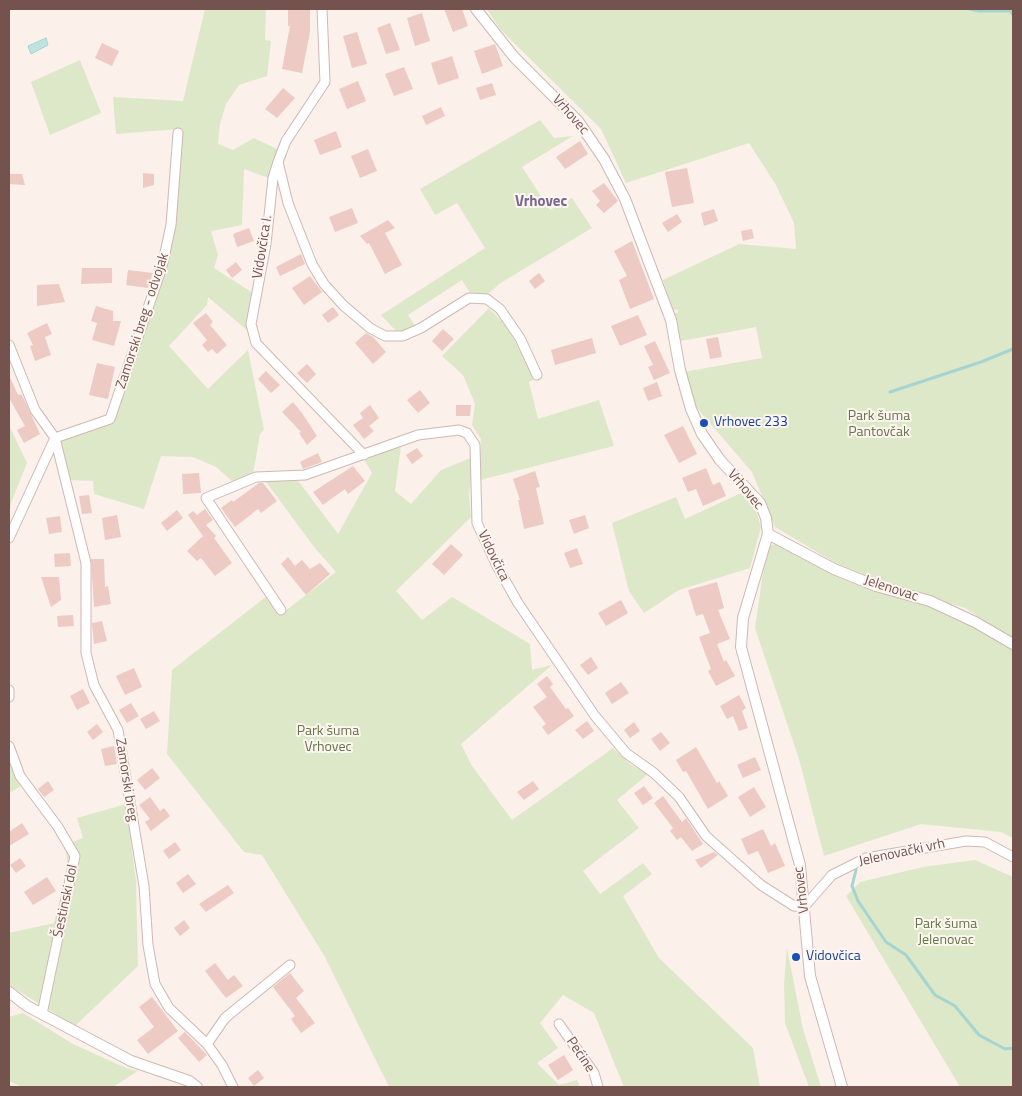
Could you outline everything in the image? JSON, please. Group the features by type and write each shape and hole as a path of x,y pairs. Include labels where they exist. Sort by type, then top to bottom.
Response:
{"street":[{"name":"Vidovčica I.","path":"322,9 325,82 286,141 273,178 266,244 252,316 252,332 256,343 263,351 364,455"},
{"name":"Vrhovec","path":"476,9 514,57 578,121 604,158 625,199 671,320 680,370 692,412 702,434 720,460 760,503 766,518 768,534 743,618 741,647 800,865 810,976 842,1087"},
{"name":"Zamorski breg - odvojak","path":"54,438 110,419 162,267 171,225 178,133"},
{"path":"278,162 288,203 312,264 324,284 343,306 370,328 385,336 402,336 421,328 469,298 487,299 500,309 520,338 537,375"},
{"name":"Zamorski breg","path":"9,345 35,410 54,438 86,563 86,653 94,684 118,730 144,886 148,945 155,984 170,1008 206,1044 222,1065 232,1087"},
{"name":"Vidovčica","path":"281,610 206,498 256,477 305,475 418,435 442,430 459,430 472,438 476,456 477,523 482,536 518,603 595,716 626,753 654,773 679,797 706,836 740,867 780,898 794,906 804,906"},
{"path":"9,538 54,438"},
{"name":"Jelenovac","path":"768,534 834,569 876,586 939,606 975,622 1013,644"},
{"path":"9,690 9,697"},
{"name":"Šestinski dol","path":"9,746 20,776 58,827 76,856 42,1014"},
{"name":"Jelenovački vrh","path":"804,906 832,875 866,858 966,840 985,842 1013,857"},
{"path":"206,1044 225,1018 290,965"},
{"path":"9,992 42,1014 131,1061 189,1081 197,1087"},
{"name":"Pećine","path":"559,1024 594,1073 598,1087"}],"green space":[{"path":"205,9 266,9 265,40 271,41 267,76 239,85 226,104 220,124 218,144 233,150 254,138 279,150 269,178 244,169 242,225 211,231 218,255 214,268 253,293 248,331 208,297 207,305 169,346 208,389 248,350 264,430 260,434 253,474 233,482 216,467 193,457 161,456 144,509 94,494 93,481 70,480 59,441 62,437 112,423 167,262 174,225 179,129 116,134 113,97 183,101"},
{"name":"Park šuma Pantovčak","path":"487,9 1013,9 1013,640 965,608 903,590 839,565 775,527 752,472 696,407 684,372 762,358 756,327 681,341 674,314 678,312 677,309 673,311 663,280 739,244 796,249 794,223 776,185 749,143 626,183 601,129 500,29"},
{"path":"80,60 101,113 50,135 31,82"},
{"path":"540,120 554,138 573,136 522,167 550,210 572,198 592,228 499,284 487,295 470,293 462,280 408,315 416,327 397,332 381,315 485,248 457,203 435,215 420,189"},
{"path":"489,308 508,328 535,379 529,382 538,419 599,400 614,446 480,480 481,439 472,425 475,404 463,375 442,356"},
{"path":"9,425 27,463 11,503 9,516"},
{"name":"Park šuma Vrhovec","path":"401,446 395,491 411,504 441,470 473,457 469,495 471,517 396,591 422,620 452,597 530,644 532,670 552,665 461,744 472,766 512,820 613,748 631,765 648,774 617,800 639,828 583,871 600,894 643,863 652,874 623,896 659,958 753,1048 760,1087 624,1087 594,1013 563,995 540,1023 558,1048 537,1063 559,1085 577,1080 580,1087 389,1087 325,957 262,855 244,852 167,754 172,670 267,596 280,615 336,572 314,547 264,479 296,478 338,534 372,473 364,459"},
{"path":"741,493 756,511 761,527 750,568 679,590 644,613 629,591 612,523 676,497 685,519"},
{"path":"776,543 849,582 916,601 959,618 997,639 1013,651 1013,838 1001,832 921,824 824,856 799,759 755,628 765,558 769,547"},
{"path":"9,753 20,787 9,793"},
{"path":"126,804 136,881 138,966 75,1026 9,985 9,933 54,923 68,867 65,845 83,838 77,818"},
{"name":"Park šuma Jelenovac","path":"975,860 1013,877 1013,1087 960,1087 846,896 860,882 923,867"},
{"path":"787,948 803,1029 821,1087 809,1087 785,1023 784,983"},
{"path":"23,1013 73,1044 126,1068 138,1071 113,1087 22,1087 9,1081 9,1017"}],"water":[{"path":"46,38 48,45 31,54 28,46"}],"building":[{"path":"288,9 310,9 310,32 302,73 282,69 290,26 288,26"},
{"path":"444,9 462,9 468,26 453,32"},
{"path":"422,13 430,41 415,46 407,18"},
{"path":"390,23 400,50 386,54 377,28"},
{"path":"357,32 367,64 352,68 343,36"},
{"path":"102,43 119,51 112,66 95,58"},
{"path":"495,44 503,66 482,74 474,51"},
{"path":"452,56 459,78 438,85 431,63"},
{"path":"404,67 413,89 394,96 385,74"},
{"path":"358,81 366,101 347,109 339,89"},
{"path":"492,83 496,95 480,100 476,88"},
{"path":"283,88 295,98 277,118 265,109"},
{"path":"441,107 445,116 426,125 422,116"},
{"path":"336,131 342,147 320,155 314,140"},
{"path":"580,141 588,154 565,169 556,157"},
{"path":"368,149 377,171 360,178 351,156"},
{"path":"687,168 694,203 672,207 665,172"},
{"path":"143,173 154,174 154,185 143,188"},
{"path":"9,174 22,174 25,185 9,184"},
{"path":"604,183 618,201 604,213 596,205 600,201 592,191"},
{"path":"352,208 358,223 335,232 329,217"},
{"path":"714,209 718,221 704,226 701,213"},
{"path":"677,214 682,222 668,232 662,223"},
{"path":"388,220 395,228 385,233 402,265 385,274 369,243 367,244 360,236"},
{"path":"249,228 254,241 237,247 233,234"},
{"path":"752,229 754,238 743,241 741,231"},
{"path":"632,241 654,299 630,309 619,280 627,276 614,251"},
{"path":"301,254 305,264 280,276 276,267"},
{"path":"236,262 242,270 232,278 226,270"},
{"path":"82,268 112,268 112,283 81,284"},
{"path":"128,270 153,273 148,288 126,285"},
{"path":"539,273 545,281 535,289 529,281"},
{"path":"310,276 322,292 304,305 292,288"},
{"path":"59,284 65,302 37,306 37,285"},
{"path":"96,306 113,311 113,321 121,321 114,346 92,340 97,323 91,321"},
{"path":"333,307 339,315 328,323 322,315"},
{"path":"206,313 213,322 210,325 227,345 217,354 212,349 208,352 202,345 207,340 193,323"},
{"path":"638,315 647,335 620,346 611,326"},
{"path":"47,323 52,334 45,337 51,355 35,361 30,346 33,345 27,333"},
{"path":"443,329 454,339 442,351 432,341"},
{"path":"366,333 373,337 386,352 373,364 355,343"},
{"path":"718,337 722,357 710,359 706,339"},
{"path":"592,338 596,353 555,365 551,350"},
{"path":"655,341 670,373 654,380 648,367 653,365 644,346"},
{"path":"97,363 115,367 108,399 89,395"},
{"path":"307,364 316,374 307,383 297,373"},
{"path":"266,371 280,385 271,393 258,379"},
{"path":"9,375 18,395 21,394 24,399 40,434 24,443 17,430 25,426 9,398"},
{"path":"657,382 662,396 648,401 643,388"},
{"path":"420,390 430,403 418,413 407,400"},
{"path":"293,402 317,436 307,445 299,433 301,432 282,412"},
{"path":"370,405 379,418 369,426 374,431 364,439 353,425 363,418 360,413"},
{"path":"456,405 471,405 470,416 456,416"},
{"path":"683,426 697,454 679,463 664,435"},
{"path":"417,448 423,456 412,464 406,455"},
{"path":"318,453 322,462 303,469 300,462"},
{"path":"353,466 365,481 348,494 345,489 323,505 313,492"},
{"path":"706,468 713,485 720,482 726,496 703,506 696,489 688,492 682,478"},
{"path":"535,471 540,487 536,488 544,524 524,529 518,500 520,500 513,479"},
{"path":"199,473 201,493 183,494 182,474"},
{"path":"259,483 263,483 277,501 261,513 258,509 235,527 221,508 232,500 233,502"},
{"path":"89,495 92,513 82,514 79,496"},
{"path":"205,509 213,520 206,525 216,536 214,538 232,563 215,576 201,558 197,561 187,551 203,536 188,515 193,511 197,515"},
{"path":"177,510 183,518 167,531 161,523"},
{"path":"117,515 121,537 105,540 102,518"},
{"path":"585,515 589,528 574,534 569,520"},
{"path":"60,516 62,532 49,534 46,518"},
{"path":"451,544 463,555 444,575 432,564"},
{"path":"577,548 583,564 570,568 564,553"},
{"path":"70,553 71,566 55,567 54,554"},
{"path":"288,557 295,566 302,560 310,569 320,563 330,574 306,595 281,564"},
{"path":"91,559 104,559 105,587 108,586 111,604 94,607"},
{"path":"41,577 59,577 61,600 51,607"},
{"path":"717,582 724,608 718,610 730,639 717,644 724,662 726,660 735,676 716,686 708,671 711,669 699,637 710,633 703,614 696,616 688,590"},
{"path":"621,600 628,613 606,626 598,613"},
{"path":"73,615 74,626 58,627 57,616"},
{"path":"102,621 107,641 94,644 92,623"},
{"path":"591,657 598,668 588,675 580,665"},
{"path":"134,668 142,687 125,695 116,676"},
{"path":"547,676 553,684 550,687 566,709 568,708 574,716 548,735 542,727 546,724 533,707 547,697 537,684"},
{"path":"621,682 629,693 612,704 605,693"},
{"path":"83,689 90,703 77,710 70,696"},
{"path":"739,695 746,708 742,711 748,728 739,731 733,716 727,719 720,706"},
{"path":"131,703 139,716 127,723 119,710"},
{"path":"154,711 160,721 146,729 140,719"},
{"path":"587,721 594,731 583,739 575,730"},
{"path":"634,722 640,731 630,738 624,730"},
{"path":"97,724 103,732 93,740 87,732"},
{"path":"661,732 670,743 660,751 651,739"},
{"path":"114,746 117,764 105,766 101,749"},
{"path":"696,747 717,783 719,781 728,796 708,809 686,771 683,772 676,760"},
{"path":"755,757 761,770 743,778 737,765"},
{"path":"152,768 160,778 145,790 137,780"},
{"path":"48,781 54,790 44,797 38,789"},
{"path":"533,781 539,789 524,800 517,792"},
{"path":"644,786 653,798 643,805 634,793"},
{"path":"754,787 766,807 750,817 738,797"},
{"path":"663,796 682,822 686,818 703,844 692,851 681,837 677,840 670,831 673,828 654,803"},
{"path":"150,797 160,811 164,808 170,816 151,831 145,822 150,819 139,805"},
{"path":"22,823 29,834 9,846 9,832"},
{"path":"763,829 771,846 775,843 785,866 768,873 758,851 748,855 741,839"},
{"path":"175,842 181,850 169,859 163,851"},
{"path":"714,852 718,855 701,868 695,860"},
{"path":"20,858 26,866 16,873 10,865"},
{"path":"188,874 196,884 183,893 176,883"},
{"path":"47,877 56,891 33,905 24,892"},
{"path":"228,885 234,893 206,912 199,904"},
{"path":"184,920 190,928 180,936 174,928"},
{"path":"215,963 228,980 234,975 243,986 226,998 205,971"},
{"path":"290,973 304,991 296,998 315,1023 301,1033 291,1019 295,1016 273,987"},
{"path":"152,997 178,1031 148,1054 137,1040 154,1027 139,1007"},
{"path":"185,1032 207,1055 199,1062 178,1038"},
{"path":"564,1055 573,1070 558,1080 548,1065"},
{"path":"258,1070 264,1078 254,1086 248,1078"}],"waterway":[{"path":"970,9 979,11 1010,11"},
{"path":"1009,9 1013,15"},
{"path":"890,392 981,362 1013,349"},
{"path":"856,870 852,886 858,901 886,942 906,955 935,995 955,1006 979,1035 1005,1049 1013,1048"}],"place":[{"name":"Vrhovec 233","path":"704,423"},
{"name":"Vidovčica","path":"796,957"}],"district":[{"name":"Vrhovec","path":"541,202"}]}
